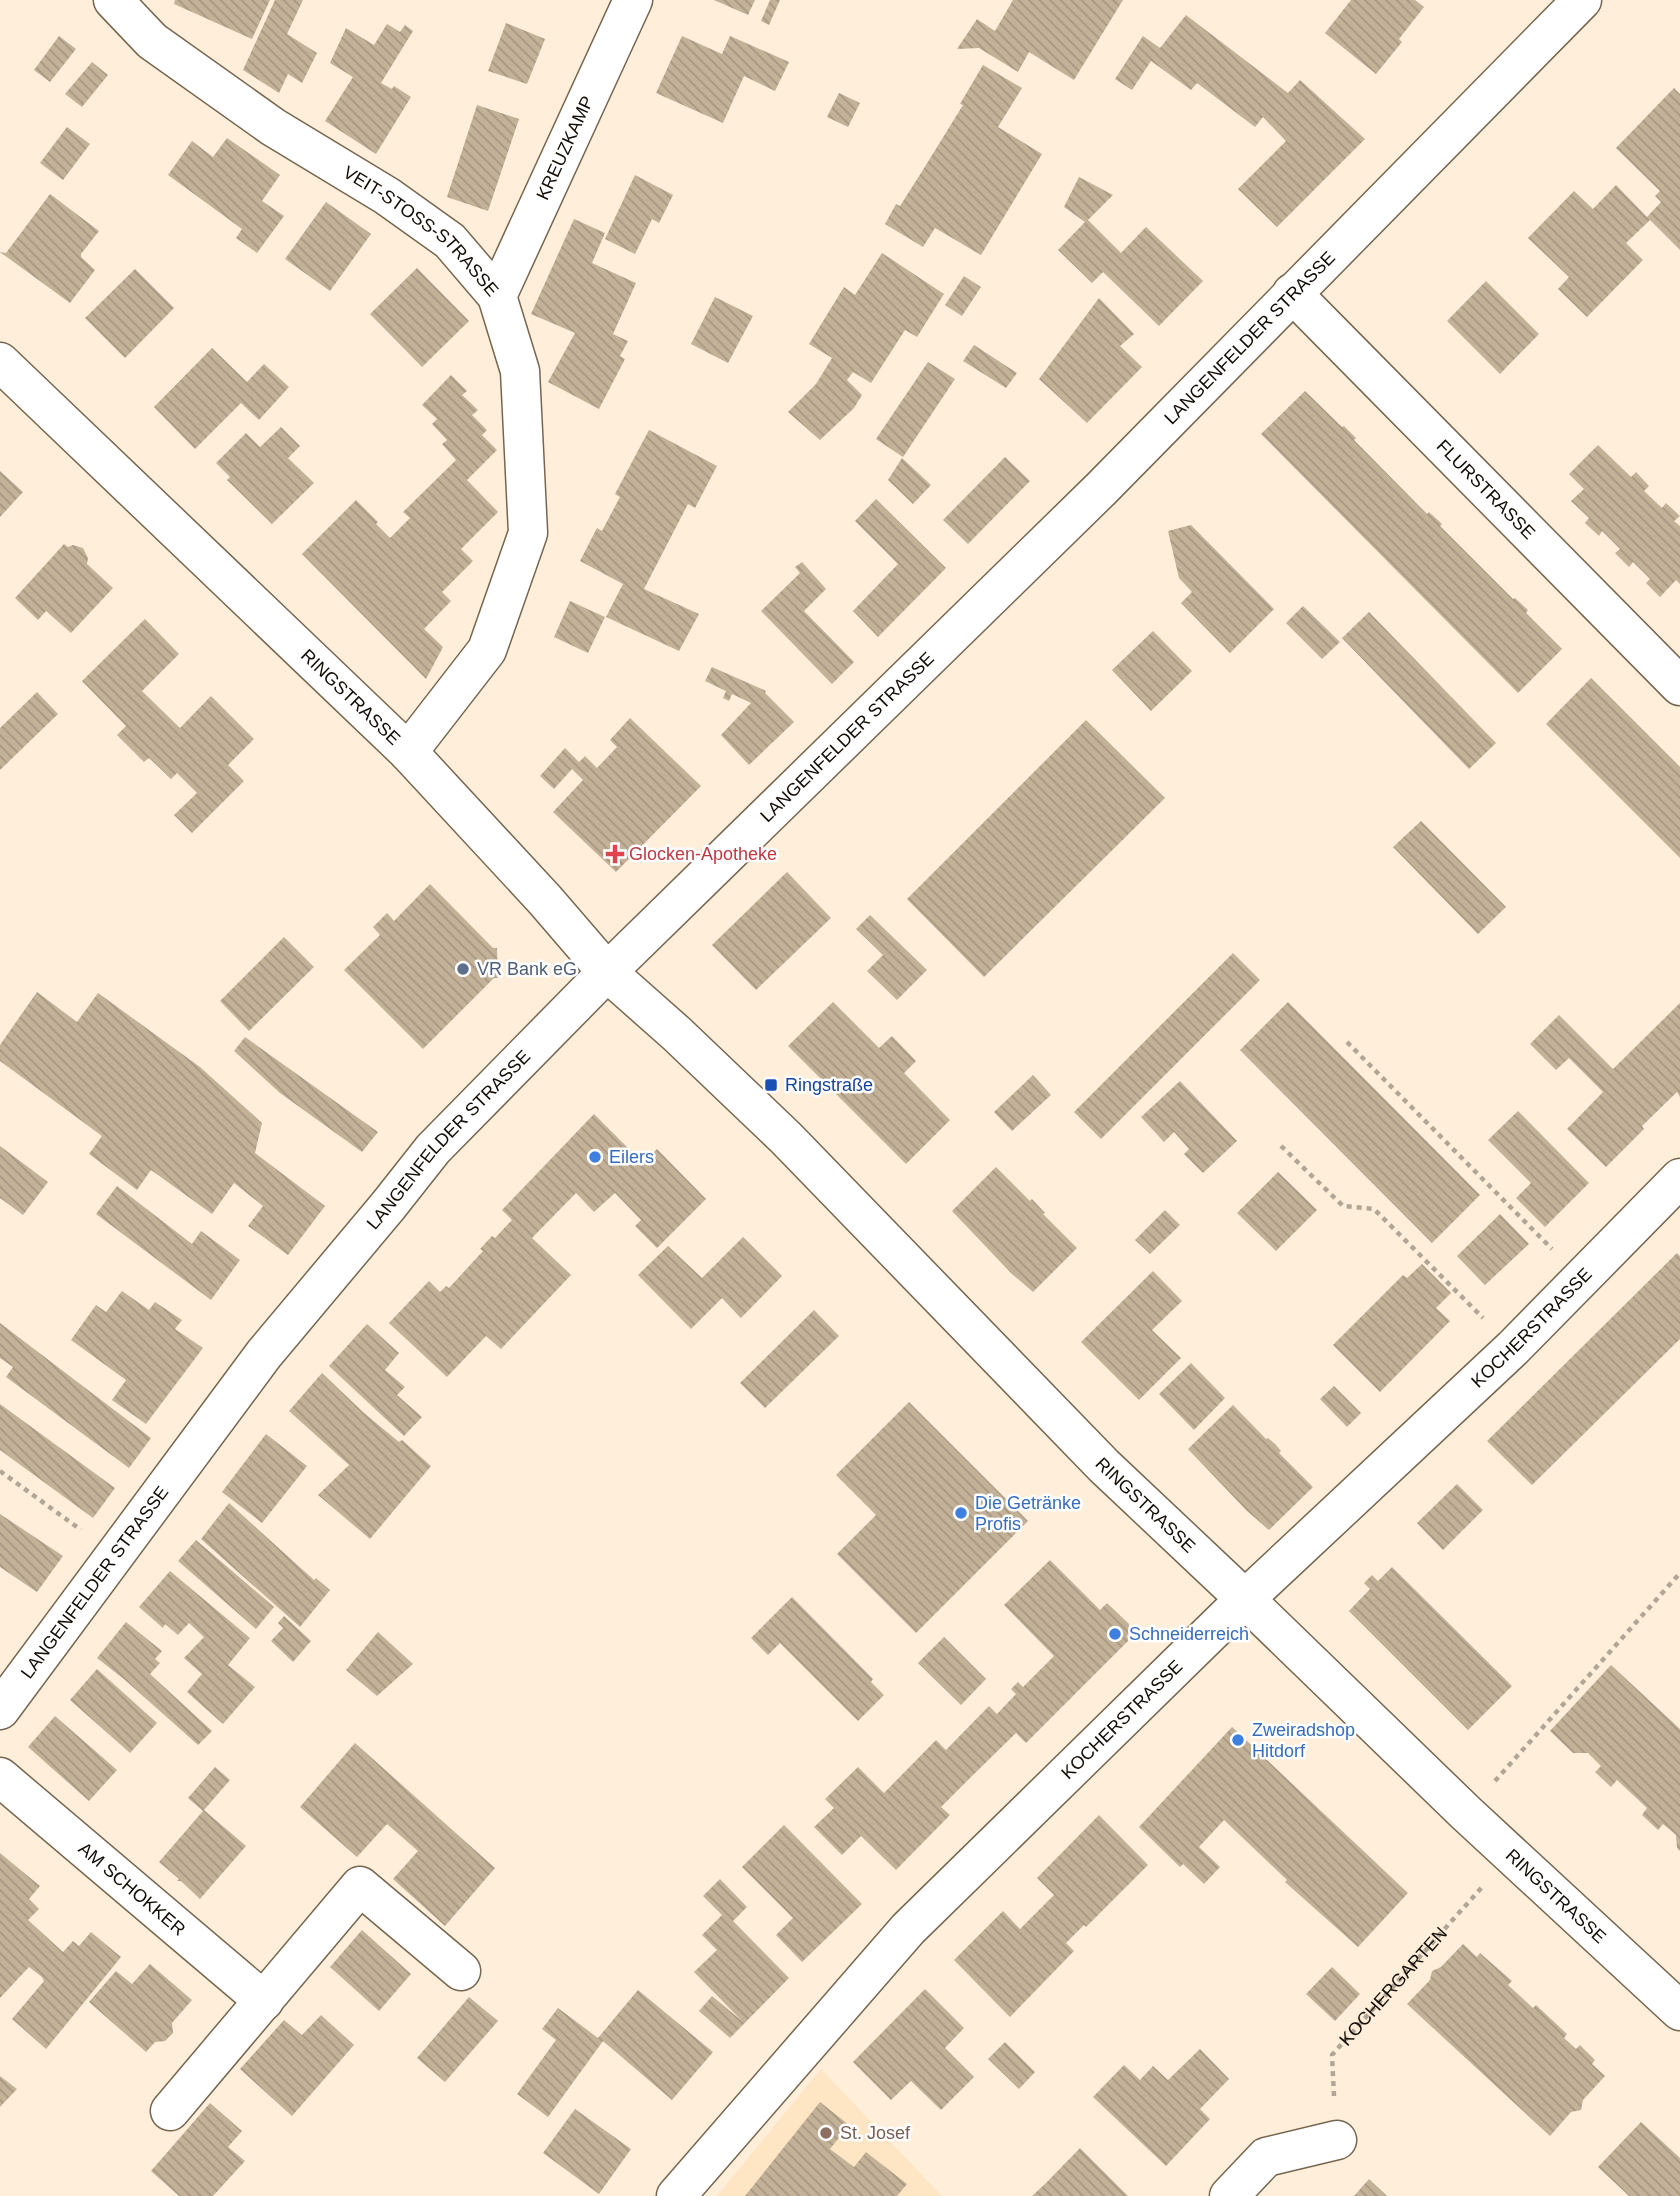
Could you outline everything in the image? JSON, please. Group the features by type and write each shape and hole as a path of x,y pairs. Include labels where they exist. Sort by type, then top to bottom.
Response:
{"street":[{"name":"VEIT-STOSS-STRASSE","path":"113,0 163,49 273,127 387,196 450,241 497,296 520,371 528,533 488,650 408,752"},
{"name":"KREUZKAMP","path":"497,296 633,0"},
{"name":"LANGENFELDER STRASSE","path":"0,1710 264,1354 433,1149 607,972 1101,489 1582,0"},
{"name":"FLURSTRASSE","path":"1292,293 1680,686"},
{"name":"RINGSTRASSE","path":"0,362 408,752 545,900 607,972 677,1034 786,1138 1104,1466 1466,1813 1680,2011"},
{"name":"KOCHERSTRASSE","path":"676,2196 908,1929 1245,1599 1513,1348 1680,1178"},
{"name":"AM SCHOKKER","path":"0,1777 264,2001"},
{"path":"170,2111 360,1886 461,1971"},
{"path":"1229,2196 1266,2157 1337,2140"}],"path":[{"path":"1347,1042 1582,1279"},
{"path":"1281,1146 1343,1206 1374,1209 1513,1348"},
{"path":"0,1471 87,1534"},
{"path":"1466,1813 1680,1573"},
{"name":"KOCHERGARTEN","path":"1337,2140 1332,2056 1511,1854"}],"shaded area":[{"name":"St. Josef","path":"821,2069 942,2196 717,2196"}],"building":[{"path":"175,0 270,0 252,39 174,4"},
{"path":"275,0 303,0 287,34 317,53 302,83 288,74 279,93 243,70"},
{"path":"714,0 755,0 748,15"},
{"path":"770,0 780,0 769,25 761,21"},
{"path":"1013,0 1123,0 1074,80 1029,52 1018,72 979,48 957,49 977,19 995,31"},
{"path":"1351,0 1415,0 1424,7 1399,39 1402,42 1376,74 1325,33"},
{"path":"1186,15 1288,93 1300,80 1365,139 1277,227 1238,189 1286,141 1263,117 1255,127 1197,83 1191,90 1151,61 1132,90 1115,79 1143,36 1160,48"},
{"path":"506,23 545,39 527,84 488,71"},
{"path":"387,24 400,32 405,25 413,31 381,83 392,89 394,86 411,97 376,154 325,121 353,77 330,63 346,28 374,45"},
{"path":"59,36 76,49 50,82 34,70"},
{"path":"682,36 722,54 730,36 789,62 775,91 744,76 723,123 656,93"},
{"path":"92,62 108,75 82,107 65,94"},
{"path":"983,65 1022,88 998,127 1042,154 981,255 935,228 923,247 885,224 896,204 900,206 963,105 960,104"},
{"path":"1674,88 1680,94 1680,250 1650,220 1626,243 1643,260 1587,317 1558,289 1569,277 1528,238 1574,191 1593,209 1616,185 1647,217 1661,202 1655,196 1660,191 1616,148"},
{"path":"839,93 860,103 848,127 827,117"},
{"path":"477,105 519,119 488,211 447,197"},
{"path":"67,127 90,144 63,180 40,163"},
{"path":"227,138 280,175 262,201 284,216 257,253 236,238 242,229 168,175 192,141 213,157"},
{"path":"635,175 673,195 659,223 652,219 635,254 605,239"},
{"path":"1079,177 1113,195 1088,220 1121,253 1146,227 1203,281 1159,326 1103,272 1092,283 1058,250 1085,222 1064,207"},
{"path":"50,194 99,231 81,254 95,270 70,303 0,252 6,253"},
{"path":"326,202 371,234 330,291 285,259"},
{"path":"574,219 605,233 592,263 636,283 613,334 628,341 620,356 625,359 599,409 548,382 575,333 531,314"},
{"path":"882,253 944,294 917,337 905,330 871,383 853,372 847,380 862,395 854,408 820,440 788,412 816,384 832,358 809,344 844,287 855,295"},
{"path":"417,268 469,321 422,367 370,314"},
{"path":"135,269 174,308 125,358 85,318"},
{"path":"964,276 981,287 962,316 945,305"},
{"path":"1486,281 1539,334 1500,374 1447,321"},
{"path":"715,297 753,316 728,363 691,344"},
{"path":"1099,298 1134,334 1120,346 1142,367 1087,423 1039,379"},
{"path":"974,345 1017,373 1006,388 963,361"},
{"path":"212,348 247,382 264,364 289,387 259,420 241,403 195,449 154,407"},
{"path":"928,362 955,379 903,457 876,439"},
{"path":"451,375 467,391 462,395 478,410 472,415 487,430 482,435 497,450 467,480 498,512 461,549 473,561 442,592 451,601 424,629 443,647 426,679 302,554 356,500 390,538 410,518 403,512 456,460 442,444 447,440 432,424 437,419 422,405"},
{"path":"1305,391 1356,438 1354,440 1427,514 1429,512 1442,524 1440,526 1513,599 1528,610 1526,613 1562,649 1518,693 1261,434"},
{"path":"281,427 300,446 288,458 314,483 272,524 227,480 230,477 216,463 246,433 260,447"},
{"path":"649,430 717,466 695,508 688,504 644,589 699,614 679,651 606,617 623,584 580,561 597,528 602,531 620,497 615,494"},
{"path":"1598,445 1631,477 1636,472 1649,486 1644,491 1662,508 1666,503 1680,516 1674,521 1680,526 1680,584 1676,580 1660,597 1646,583 1650,579 1633,562 1629,567 1615,553 1620,549 1602,531 1599,536 1585,523 1589,518 1571,501 1584,489 1569,474"},
{"path":"1005,457 1030,481 968,544 943,520"},
{"path":"902,458 931,485 913,504 888,480"},
{"path":"0,471 23,492 0,517"},
{"path":"876,499 946,568 878,637 853,611 898,564 855,521"},
{"path":"1191,525 1274,609 1230,653 1181,603 1192,592 1179,578 1168,531"},
{"path":"64,544 68,547 73,545 83,548 88,558 87,564 113,588 71,633 46,611 38,620 15,598"},
{"path":"802,562 826,589 804,611 854,662 832,684 761,611 800,573 795,567"},
{"path":"570,601 605,617 588,653 554,637"},
{"path":"1303,606 1340,642 1322,659 1286,623"},
{"path":"1369,612 1496,743 1469,769 1342,638"},
{"path":"145,619 179,654 142,691 180,728 211,696 254,739 228,765 244,781 192,833 174,815 197,793 177,773 171,779 149,758 144,762 117,735 126,726 82,681"},
{"path":"1153,631 1192,671 1151,711 1112,670"},
{"path":"712,667 766,691 794,722 749,765 721,735 751,703 732,694 729,701 723,698 726,691 705,681"},
{"path":"1591,678 1680,767 1680,858 1546,724"},
{"path":"37,692 58,714 0,770 0,728"},
{"path":"630,718 701,786 616,872 553,812 583,780 572,769 554,789 540,776 565,748 579,762 585,756 597,768 617,747 610,740"},
{"path":"1086,720 1165,798 984,977 907,899"},
{"path":"1421,821 1506,907 1478,934 1393,847"},
{"path":"787,872 831,918 756,990 712,945"},
{"path":"430,884 493,948 497,948 498,978 494,978 423,1049 344,970 380,935 373,927 387,913 394,921"},
{"path":"870,915 927,970 897,1000 867,971 883,955 856,929"},
{"path":"284,937 314,967 249,1031 220,1001"},
{"path":"1233,953 1260,980 1101,1139 1074,1112"},
{"path":"37,992 77,1022 98,993 200,1067 262,1123 255,1153 325,1206 288,1255 248,1226 263,1206 234,1183 212,1214 151,1170 137,1190 89,1154 102,1136 0,1061 0,1045"},
{"path":"833,1002 879,1048 892,1036 916,1061 904,1073 950,1120 906,1164 788,1046"},
{"path":"1288,1002 1480,1195 1432,1243 1240,1050"},
{"path":"1680,1003 1680,1097 1677,1092 1606,1167 1567,1129 1603,1092 1569,1058 1556,1070 1530,1044 1559,1015 1613,1069"},
{"path":"245,1037 378,1132 362,1152 280,1093 234,1051"},
{"path":"1033,1075 1051,1095 1012,1131 994,1112"},
{"path":"1180,1081 1237,1141 1203,1173 1184,1154 1189,1149 1174,1132 1164,1142 1141,1117"},
{"path":"1518,1111 1589,1183 1545,1227 1516,1198 1531,1183 1488,1140"},
{"path":"594,1114 643,1163 657,1149 706,1199 657,1248 635,1226 641,1220 615,1193 594,1212 576,1193 532,1238 571,1275 501,1349 486,1336 447,1377 389,1323 429,1281 440,1292 446,1286 449,1288 483,1251 480,1249 492,1236 495,1238 512,1220 502,1210"},
{"path":"0,1146 48,1182 23,1215 0,1198"},
{"path":"996,1167 1030,1201 1032,1199 1077,1248 1033,1292 1011,1273 952,1211"},
{"path":"1278,1172 1317,1210 1276,1251 1237,1213"},
{"path":"117,1186 192,1244 201,1231 240,1260 211,1300 96,1214"},
{"path":"1165,1210 1180,1225 1150,1254 1135,1240"},
{"path":"1500,1214 1529,1244 1485,1285 1457,1256"},
{"path":"743,1237 782,1276 741,1318 722,1298 691,1329 638,1275 668,1246 702,1278"},
{"path":"1677,1253 1680,1256 1680,1339 1532,1485 1487,1441"},
{"path":"1422,1264 1451,1293 1436,1308 1450,1321 1380,1392 1333,1345 1403,1275 1407,1278"},
{"path":"1153,1271 1182,1301 1152,1330 1181,1358 1139,1400 1081,1342"},
{"path":"122,1291 149,1310 155,1302 182,1320 175,1329 203,1348 146,1424 112,1400 126,1380 71,1340 96,1305 106,1312"},
{"path":"814,1310 839,1336 765,1408 740,1383"},
{"path":"0,1323 151,1438 129,1468 6,1377 13,1367 0,1358"},
{"path":"367,1324 399,1353 385,1370 405,1387 397,1395 422,1417 404,1436 329,1366"},
{"path":"1191,1363 1225,1398 1194,1430 1159,1394"},
{"path":"322,1373 364,1413 399,1442 402,1440 431,1466 370,1539 318,1495 349,1465 289,1411"},
{"path":"1334,1386 1361,1413 1347,1427 1320,1399"},
{"path":"909,1402 1028,1521 916,1633 837,1554 876,1515 836,1475"},
{"path":"0,1404 115,1488 93,1518 0,1450"},
{"path":"1233,1405 1266,1439 1275,1444 1281,1451 1279,1453 1313,1487 1269,1530 1247,1511 1188,1449"},
{"path":"266,1434 307,1466 262,1523 222,1492"},
{"path":"1457,1484 1483,1510 1443,1550 1417,1523"},
{"path":"229,1503 314,1580 316,1578 330,1590 300,1627 201,1539"},
{"path":"0,1514 63,1556 37,1592 0,1567"},
{"path":"196,1540 274,1607 256,1629 178,1561"},
{"path":"1050,1560 1100,1610 1107,1603 1129,1624 1128,1641 1026,1743 1016,1733 972,1776 941,1807 950,1815 896,1870 861,1836 842,1855 814,1827 834,1808 825,1799 858,1767 884,1793 936,1740 946,1750 989,1706 997,1714 1016,1694 1011,1689 1018,1682 1023,1687 1054,1656 1004,1605"},
{"path":"1392,1567 1512,1686 1468,1730 1349,1611 1370,1589 1364,1583 1372,1575 1378,1581"},
{"path":"170,1571 250,1638 228,1665 255,1687 223,1724 187,1692 202,1674 184,1658 204,1637 189,1623 178,1635 165,1624 163,1628 139,1607"},
{"path":"792,1597 873,1679 871,1682 884,1695 858,1721 780,1643 768,1655 751,1638"},
{"path":"284,1616 311,1641 293,1662 271,1641 283,1628 278,1623"},
{"path":"126,1622 162,1651 155,1659 160,1663 150,1674 212,1731 198,1745 97,1658"},
{"path":"378,1632 413,1664 377,1696 346,1670"},
{"path":"944,1637 986,1679 961,1705 918,1663"},
{"path":"1611,1665 1680,1729 1680,1851 1677,1848 1676,1835 1663,1824 1658,1830 1642,1815 1647,1808 1617,1780 1611,1787 1595,1772 1601,1766 1588,1753 1573,1753 1550,1731"},
{"path":"97,1669 157,1723 130,1753 70,1700"},
{"path":"55,1716 117,1770 89,1801 28,1747"},
{"path":"1232,1727 1408,1893 1358,1947 1285,1882 1287,1880 1224,1820 1199,1847 1220,1867 1204,1884 1183,1864 1180,1867 1139,1827"},
{"path":"355,1743 495,1868 445,1926 393,1879 418,1851 387,1824 357,1857 300,1807"},
{"path":"215,1767 230,1780 204,1810 246,1846 200,1899 159,1862 203,1811 188,1798"},
{"path":"1099,1815 1148,1865 1086,1927 1084,1925 1066,1943 1074,1951 1010,2017 954,1960 1003,1911 1020,1929 1054,1895 1037,1878"},
{"path":"784,1825 862,1904 802,1962 776,1935 793,1918 742,1867"},
{"path":"0,1853 40,1886 29,1899 39,1909 28,1920 63,1952 73,1941 79,1946 91,1932 121,1957 46,2049 12,2019 44,1981 42,1977 29,1967 0,1998"},
{"path":"720,1879 747,1907 733,1921 789,1978 730,2038 699,2011 712,1996 742,2021 694,1972 717,1950 702,1935 722,1915 703,1896"},
{"path":"362,1930 411,1974 379,2011 330,1967"},
{"path":"1463,1944 1477,1957 1480,1953 1512,1981 1508,1985 1533,2008 1536,2005 1567,2034 1564,2038 1576,2049 1580,2045 1595,2060 1592,2064 1605,2076 1583,2100 1581,2110 1571,2112 1550,2136 1407,2004 1430,1980 1432,1971 1441,1967"},
{"path":"150,1964 192,2000 172,2023 173,2033 165,2041 155,2042 146,2052 89,2002 116,1971 132,1984"},
{"path":"1332,1967 1360,1994 1335,2021 1306,1994"},
{"path":"925,1989 964,2028 945,2048 974,2077 941,2110 911,2081 891,2100 853,2062"},
{"path":"638,1990 713,2052 672,2100 603,2041 548,2117 517,2094 556,2040 542,2029 558,2008 598,2038"},
{"path":"469,1997 498,2021 445,2082 417,2058"},
{"path":"321,2015 354,2045 292,2116 240,2069 284,2020 302,2035"},
{"path":"1005,2042 1035,2072 1019,2089 988,2059"},
{"path":"1200,2049 1229,2079 1200,2109 1210,2119 1166,2166 1093,2097 1124,2065 1140,2080 1153,2066 1168,2080"},
{"path":"0,2076 17,2089 0,2107"},
{"path":"820,2102 849,2125 830,2149 854,2167 866,2152 907,2184 897,2196 745,2196"},
{"path":"210,2103 242,2131 228,2147 245,2161 213,2196 179,2196 151,2171"},
{"path":"575,2109 631,2149 599,2194 543,2153"},
{"path":"1641,2122 1680,2158 1680,2196 1629,2196 1598,2167"},
{"path":"1080,2148 1128,2196 1032,2196 1046,2183"},
{"path":"1369,2179 1385,2194 1387,2196 1354,2196"}],"place":[{"name":"Glocken-Apotheke","path":"615,854"},
{"name":"VR Bank eG","path":"463,969"},
{"name":"Ringstraße","path":"771,1085"},
{"name":"Eilers","path":"595,1157"},
{"name":"Die Getränke Profis","path":"961,1513"},
{"name":"Schneiderreich","path":"1115,1634"},
{"name":"Zweiradshop Hitdorf","path":"1238,1740"},
{"name":"St. Josef","path":"826,2133"}]}
